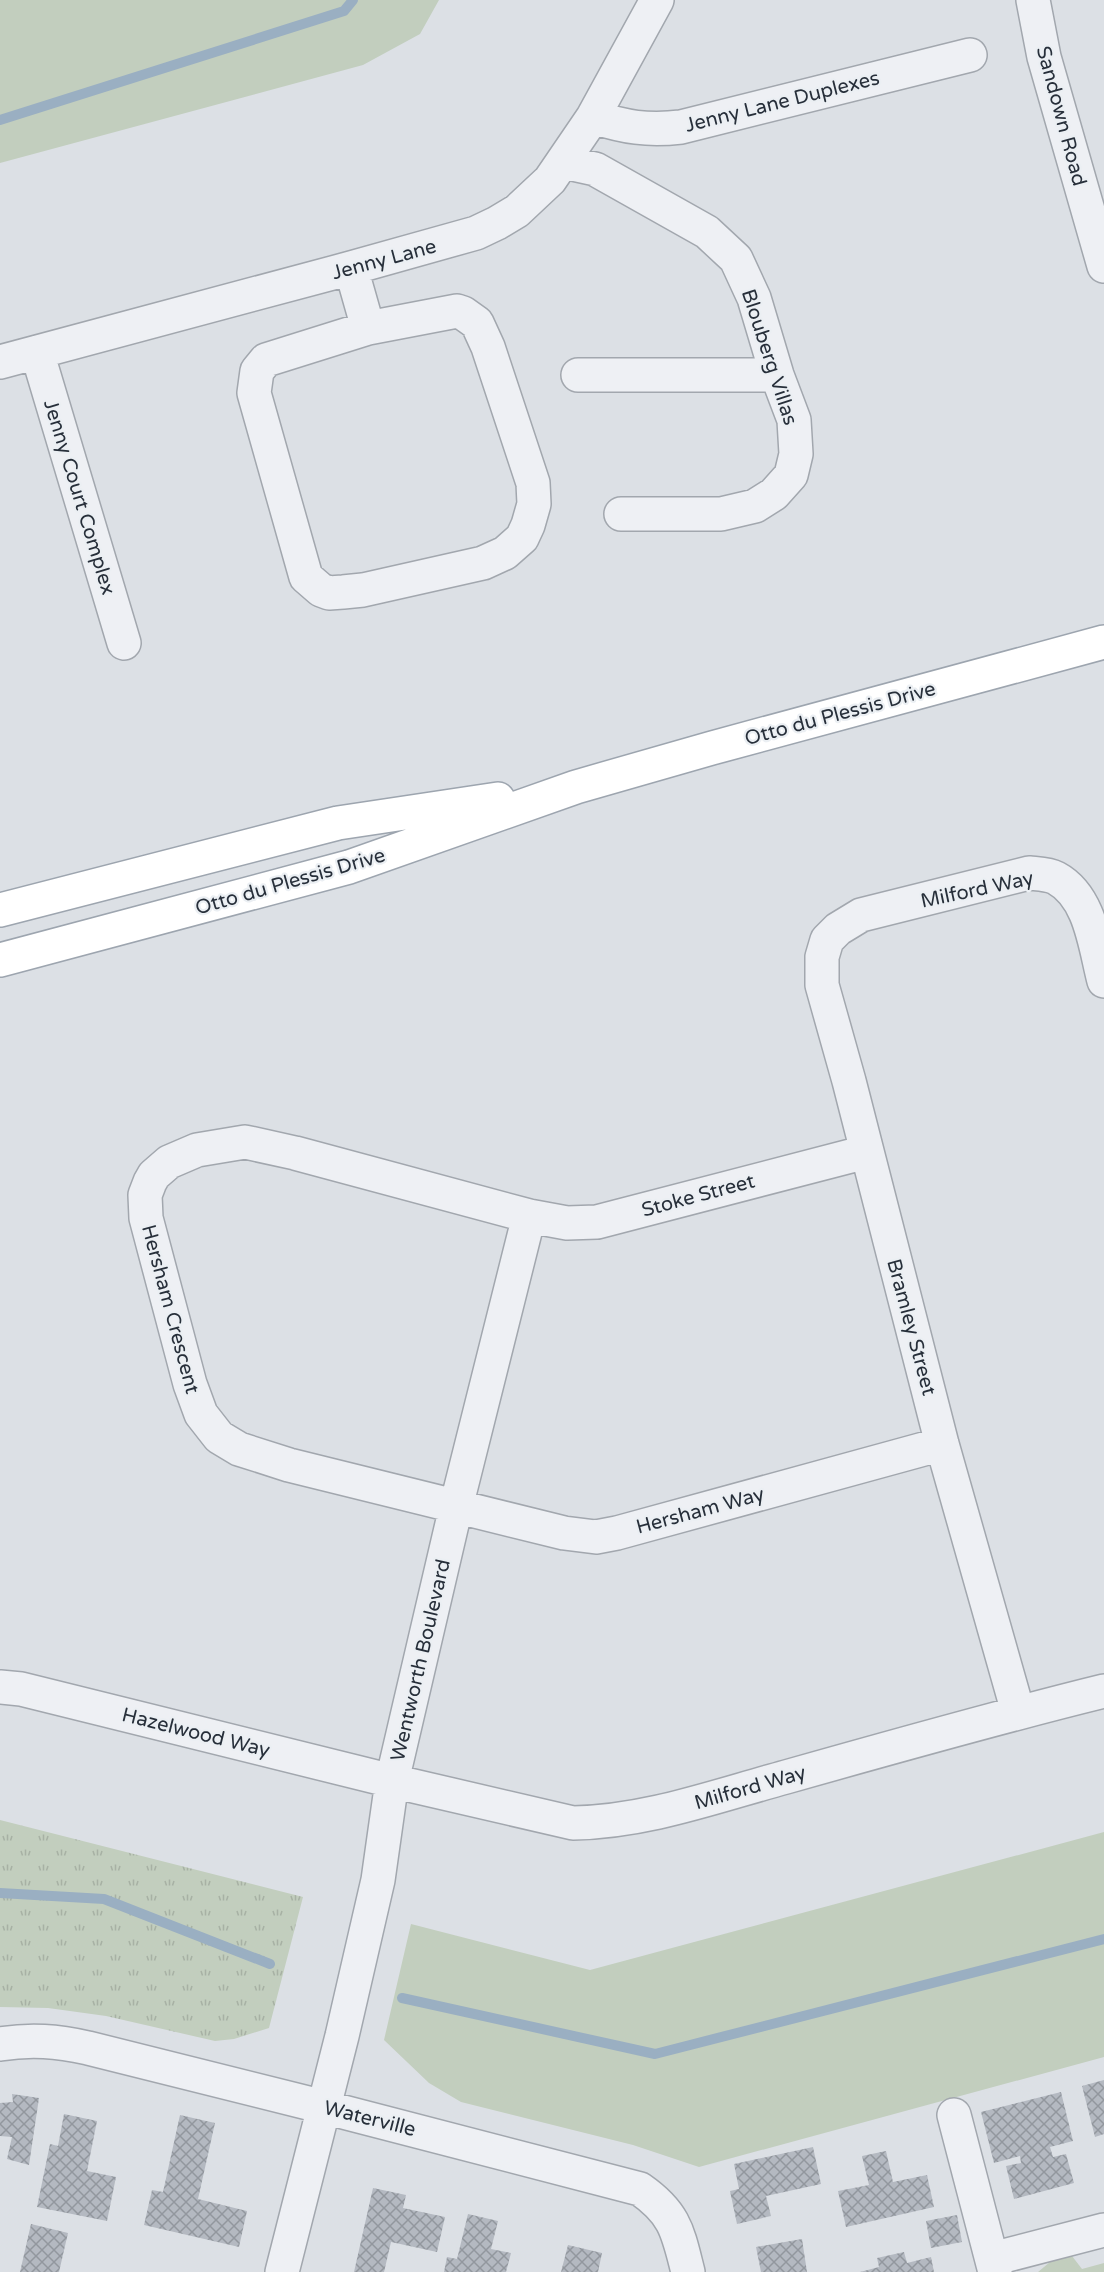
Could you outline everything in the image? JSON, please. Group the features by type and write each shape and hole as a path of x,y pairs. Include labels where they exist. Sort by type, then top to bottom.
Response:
{"main road":[{"name":"Otto du Plessis Drive","path":"0,960 349,867 576,787 1104,642"},
{"name":"Otto du Plessis Drive","path":"0,909 338,823 576,787"}],"street":[{"name":"Jenny Lane","path":"0,362 351,268 476,233 497,223 534,197 563,162 593,117 657,0"},
{"name":"Sandown Road","path":"1033,0 1044,57 1104,266"},
{"name":"Jenny Lane Duplexes","path":"593,117 641,129 681,127 970,55"},
{"name":"Blouberg Villas","path":"563,162 595,169 707,232 736,259 754,298 777,375 794,420 796,454 791,475 774,494 755,506 721,514 621,514"},
{"path":"351,268 368,328"},
{"path":"457,311 468,315 477,323 488,347 533,483 534,504 522,538 505,553 483,562 363,590 329,593 321,590 306,577 254,393 254,380 257,371 266,360 368,328 457,311"},
{"name":"Jenny Court Complex","path":"37,351 124,643"},
{"path":"578,375 777,375"},
{"name":"Milford Way","path":"827,940 838,929 861,915 1029,873 1047,875 1069,887 1080,899 1104,981"},
{"name":"Bramley Street","path":"827,940 822,957 822,985 942,1444 1018,1712"},
{"name":"Hersham Crescent","path":"456,1507 289,1465 239,1449 219,1437 201,1414 189,1384 146,1218 145,1195 154,1175 170,1162 197,1150 245,1142 295,1153 529,1216"},
{"name":"Stoke Street","path":"529,1216 567,1223 597,1222 866,1152"},
{"name":"Wentworth Boulevard","path":"282,2272 378,1880 392,1781 456,1507 529,1216"},
{"name":"Hersham Way","path":"456,1507 564,1533 596,1537 942,1444"},
{"name":"Hazelwood Way","path":"0,1687 21,1689 392,1781"},
{"name":"Milford Way","path":"392,1781 573,1823 603,1822 664,1810 1018,1712 1104,1691"},
{"name":"Waterville","path":"0,2044 24,2040 57,2041 640,2189 655,2199 672,2220 677,2230 688,2272"},
{"path":"954,2115 994,2266 1104,2230"}],"green space":[{"path":"0,0 439,0 420,34 363,65 0,163"},
{"path":"0,1820 303,1897 269,2028 234,2039 215,2041 106,2016 48,2008 0,2007"},
{"path":"1104,1832 1104,2057 699,2167 633,2145 461,2102 429,2083 384,2040 411,1924 590,1970"},
{"path":"1072,2256 1082,2269 1104,2263 1104,2272 1038,2272 1050,2262"}],"building":[{"path":"1104,2080 1104,2134 1095,2137 1082,2086"},
{"path":"1061,2092 1073,2141 1050,2147 1053,2157 1066,2154 1074,2183 1014,2199 1006,2166 1021,2163 1020,2156 994,2163 981,2112"},
{"path":"12,2094 39,2098 29,2165 7,2159 12,2137 0,2136 0,2103 13,2102"},
{"path":"64,2114 97,2121 87,2171 116,2177 107,2221 37,2207 50,2144 58,2146"},
{"path":"180,2115 215,2123 198,2199 247,2211 239,2247 144,2225 152,2190 163,2192"},
{"path":"813,2147 821,2184 766,2196 771,2216 737,2224 730,2191 739,2189 734,2164"},
{"path":"886,2151 893,2182 927,2175 934,2207 846,2227 838,2191 869,2185 862,2156"},
{"path":"373,2188 406,2195 403,2208 445,2217 437,2252 391,2242 384,2272 354,2272"},
{"path":"468,2214 498,2221 491,2249 511,2253 506,2272 444,2272 447,2257 457,2259"},
{"path":"957,2215 962,2242 931,2248 926,2221"},
{"path":"31,2224 68,2233 59,2272 20,2272"},
{"path":"802,2239 807,2272 761,2272 756,2247"},
{"path":"568,2245 602,2253 598,2272 561,2272"},
{"path":"904,2252 907,2263 931,2257 934,2272 860,2272 879,2267 877,2258"}],"waterway":[{"path":"0,120 344,11 353,0"},
{"path":"0,1893 104,1899 270,1964"},
{"path":"402,1998 655,2054 1104,1939"}]}
